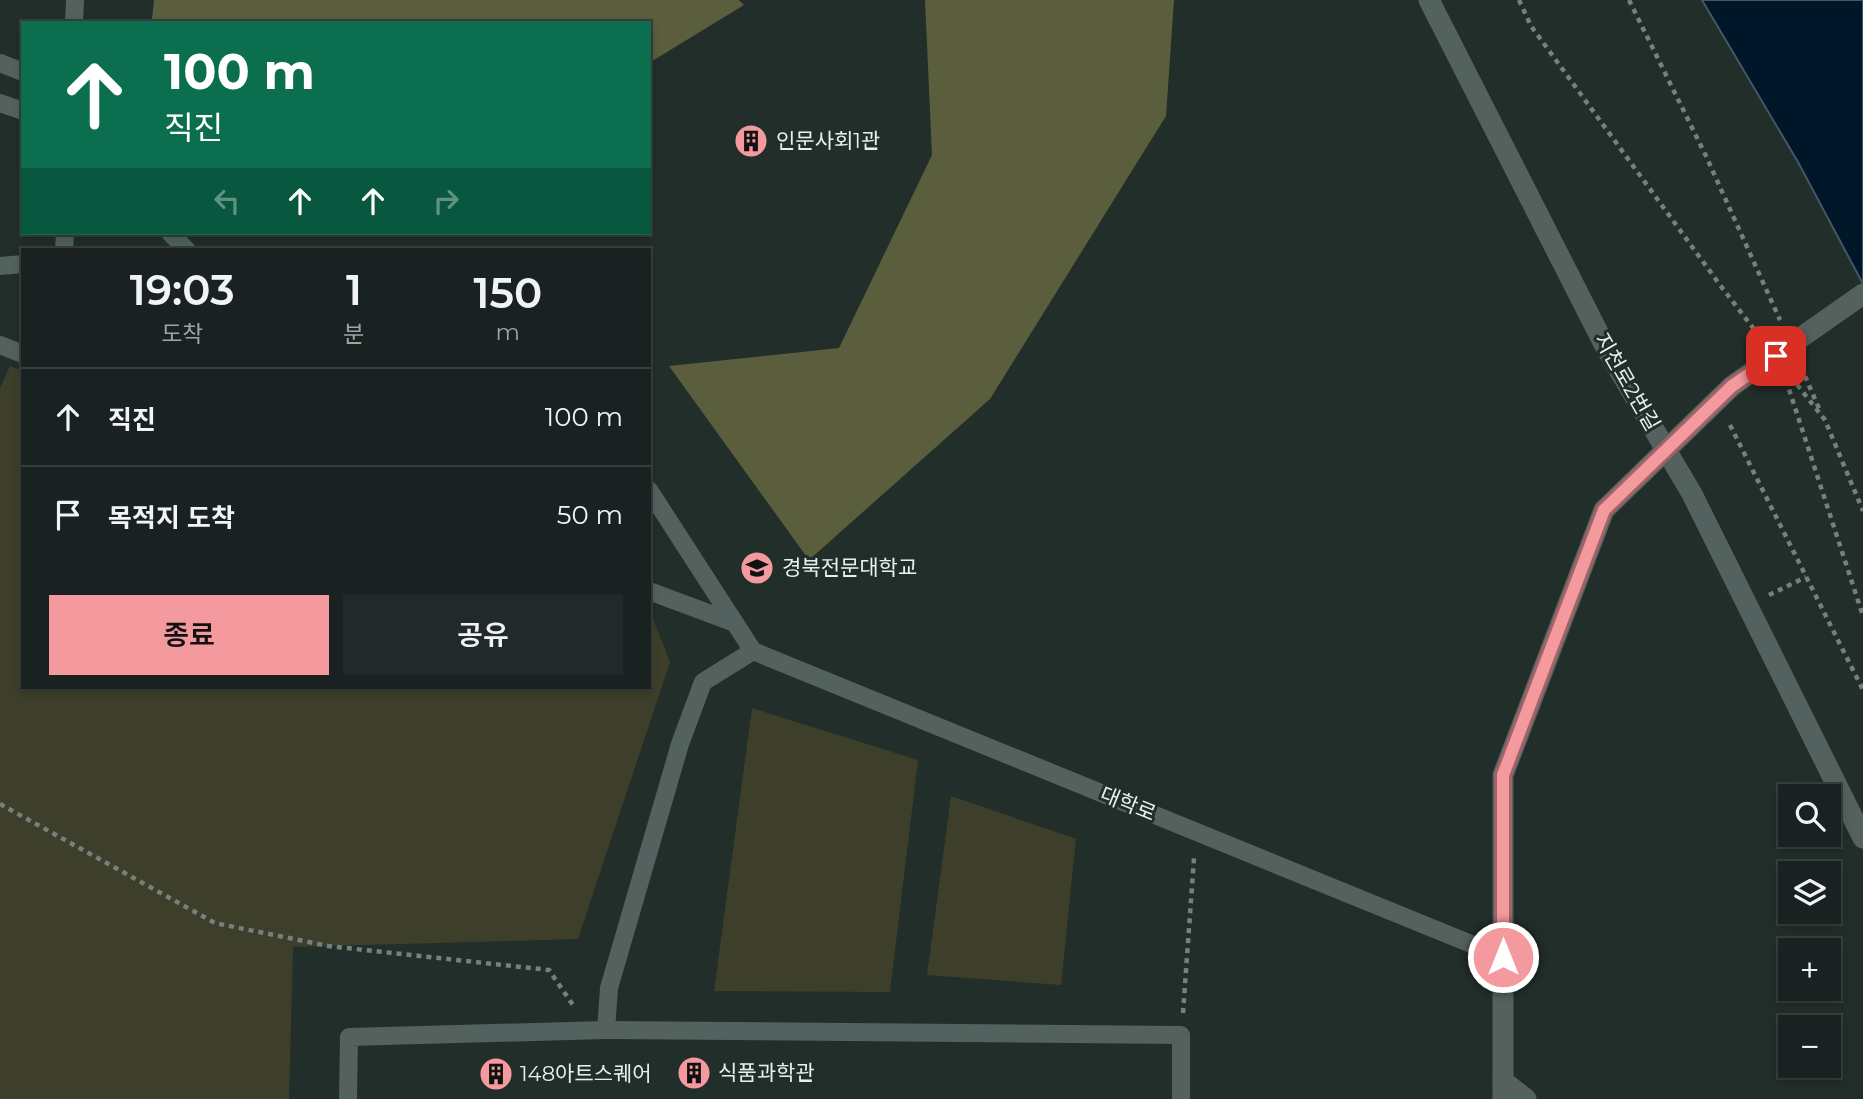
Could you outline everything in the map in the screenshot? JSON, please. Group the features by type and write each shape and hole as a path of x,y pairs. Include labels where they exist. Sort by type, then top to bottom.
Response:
{"street":[{"name":"지천로2번길","path":"1429,0 1605,346 1692,494 1863,838"},
{"path":"1526,1099 1503,1090 1503,775 1604,510 1724,393 1863,294"}],"lane":[{"path":"74,21 75,0"},
{"path":"0,63 21,71"},
{"path":"0,103 21,110"},
{"path":"172,235 185,248"},
{"path":"0,267 21,264"},
{"path":"0,345 21,353"},
{"path":"598,1031 680,744 703,682 753,650 651,493"},
{"path":"651,592 736,623"},
{"name":"대학로","path":"753,650 1503,957"},
{"path":"348,1099 349,1037 598,1031 1181,1035 1181,1099"}],"path":[{"path":"1519,0 1531,26 1766,344"},
{"path":"1629,0 1706,156 1785,332"},
{"path":"1796,357 1863,511"},
{"path":"1825,420 1787,375 1863,616"},
{"path":"1724,393 1806,577 1863,690"},
{"path":"1747,605 1806,577"},
{"path":"0,804 215,923 328,946 549,970 598,1031"},
{"path":"1181,1035 1195,831"}],"green space":[{"path":"154,0 739,0 744,5 651,62 651,21 152,19"},
{"path":"925,0 1174,0 1166,116 990,399 809,560 669,366 839,348 932,155"},
{"path":"10,366 21,370 21,689 651,689 651,614 670,662 578,939 293,947 289,1099 0,1099 0,388"},
{"path":"752,708 918,760 890,992 714,991"},
{"path":"951,796 1076,839 1061,985 927,975"}],"water":[{"path":"1702,0 1863,0 1863,284 1798,162"}],"place":[{"name":"인문사회1관","path":"751,141"},
{"name":"경북전문대학교","path":"757,568"},
{"name":"식품과학관","path":"694,1073"},
{"name":"148아트스퀘어","path":"496,1074"}],"route":[{"path":"1503,957 1503,775 1604,510 1732,386 1776,356"}]}
